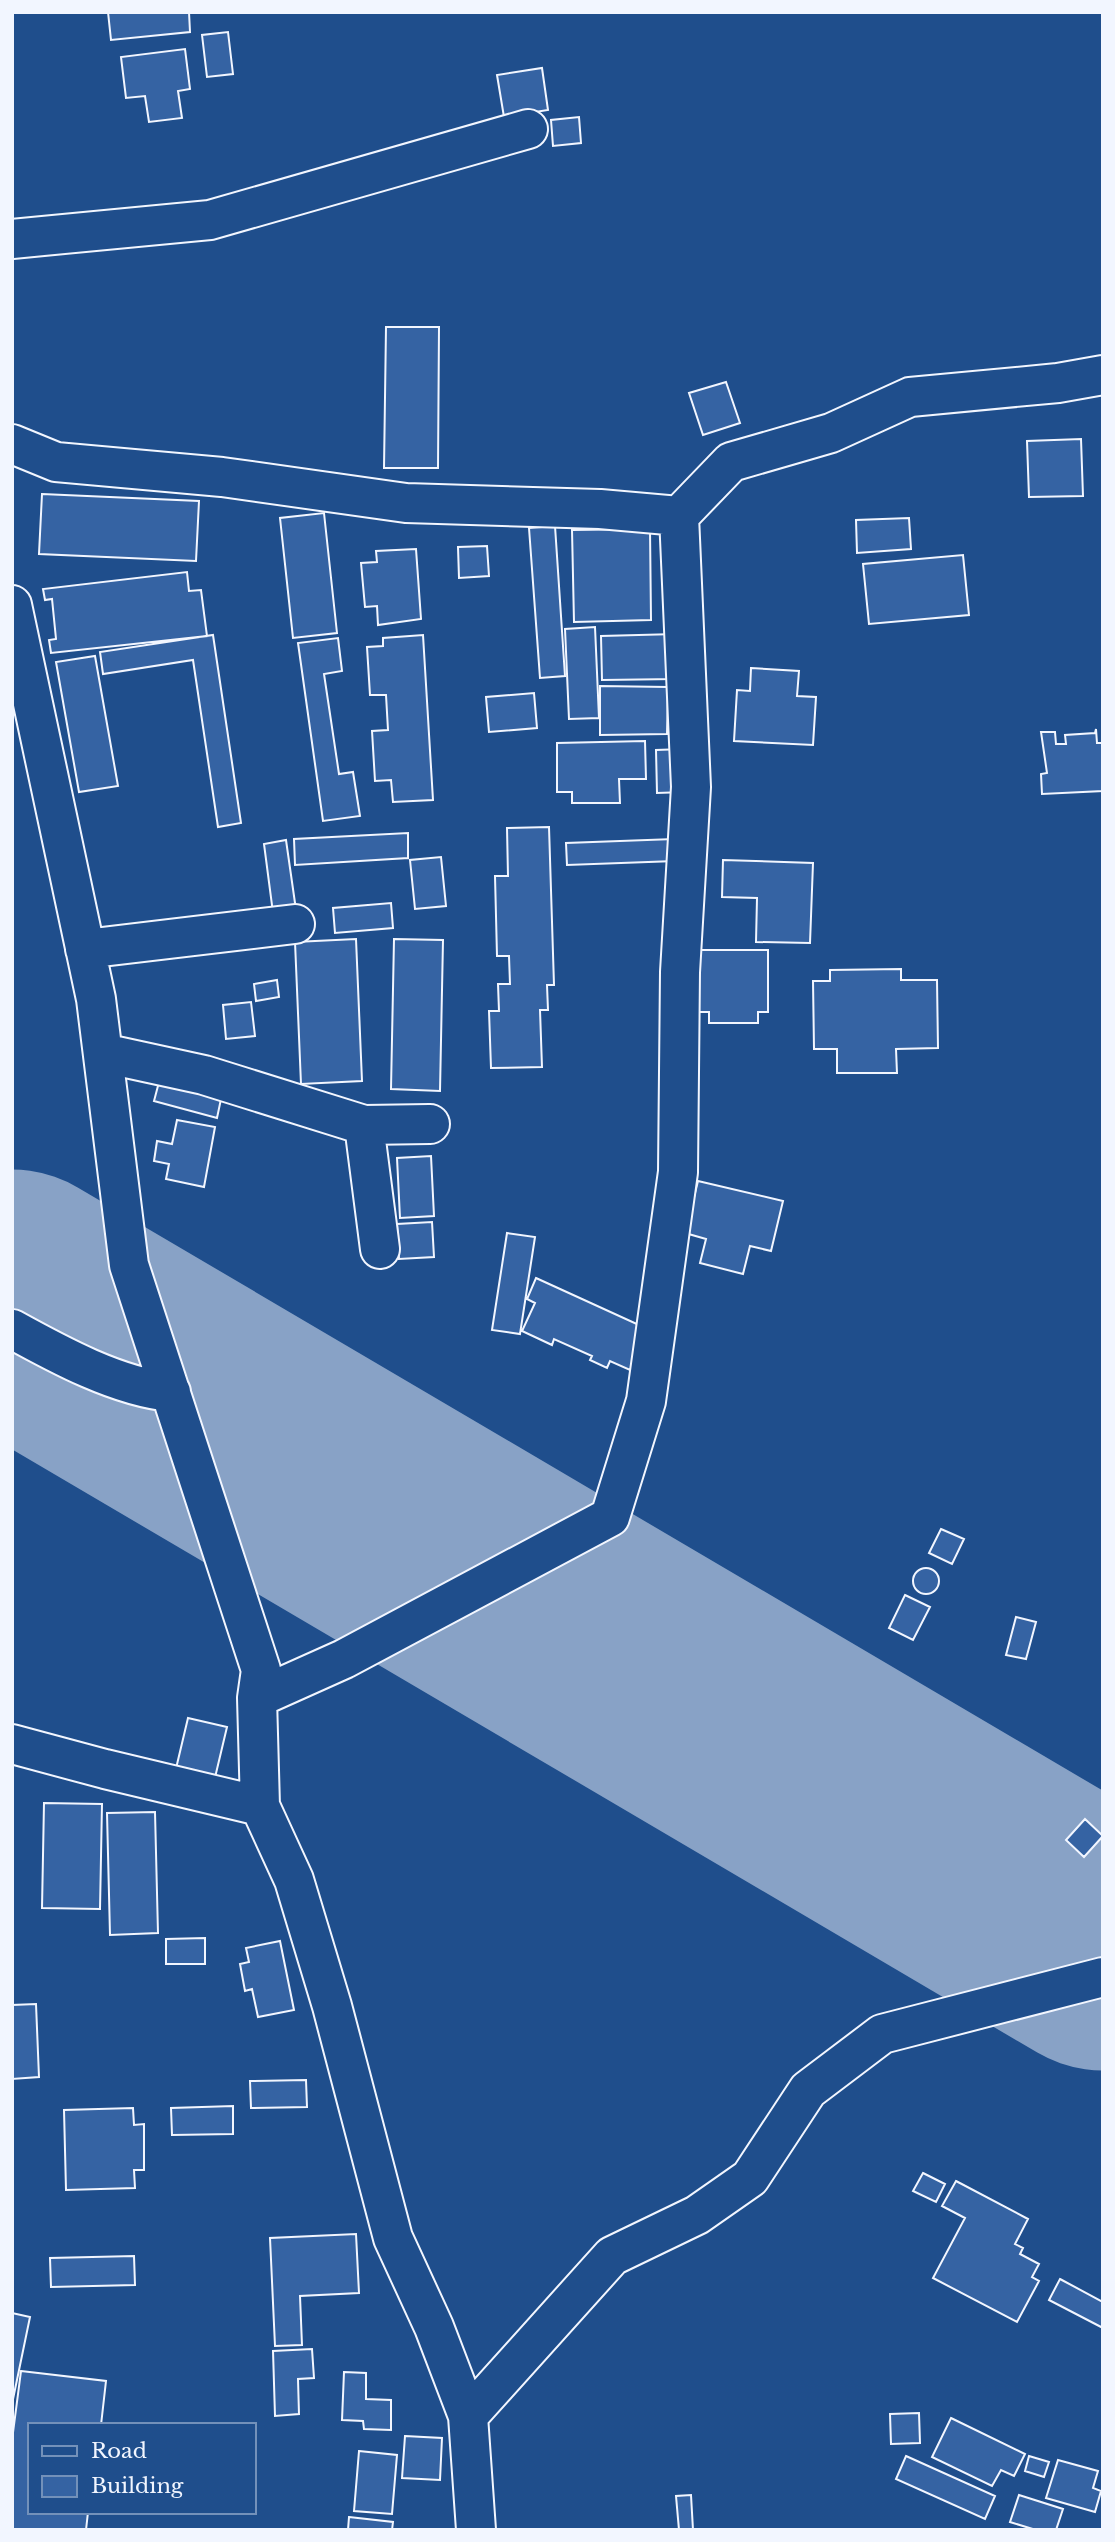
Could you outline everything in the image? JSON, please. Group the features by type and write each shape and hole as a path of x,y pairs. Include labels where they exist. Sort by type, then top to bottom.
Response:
{"street":[{"path":"12,239 210,220 528,129"},
{"path":"257,1698 344,1659 610,1517 646,1401 678,1172 680,972 691,787 679,516 731,462 831,433 911,397 1058,383 1103,375"},
{"path":"12,444 56,462 222,477 406,503 600,509 679,516"},
{"path":"12,605 85,948 103,1054 130,1265 261,1670 257,1698 260,1806 294,1880 393,2238 434,2327 468,2416 476,2530"},
{"path":"85,948 295,925"},
{"path":"103,1054 204,1075 364,1125 430,1124"},
{"path":"364,1125 380,1249"},
{"path":"12,1329 93,1368 151,1391 172,1392"},
{"path":"12,1744 260,1806"},
{"path":"468,2416 612,2256 697,2215 750,2178 808,2090 882,2034 1103,1977"}],"building":[{"path":"108,12 189,12 190,32 111,40"},
{"path":"228,32 233,74 207,77 202,35"},
{"path":"185,49 190,89 178,91 182,118 149,122 145,96 126,98 121,57"},
{"path":"542,68 548,110 504,117 497,75"},
{"path":"579,117 581,143 553,146 551,120"},
{"path":"386,327 439,327 438,468 384,468"},
{"path":"726,382 740,423 703,435 689,393"},
{"path":"1081,439 1083,496 1029,497 1027,441"},
{"path":"42,494 199,501 196,561 39,554"},
{"path":"324,513 337,633 293,638 280,518"},
{"path":"909,518 911,549 857,553 856,520"},
{"path":"555,526 565,676 540,678 529,528"},
{"path":"650,529 651,620 574,622 572,530"},
{"path":"487,546 489,576 459,578 458,547"},
{"path":"416,549 421,619 378,625 377,606 365,607 361,563 377,562 376,551"},
{"path":"963,555 969,615 869,624 863,564"},
{"path":"187,572 189,591 201,590 207,636 51,653 49,640 56,639 52,599 45,600 43,589"},
{"path":"595,627 599,718 569,719 565,629"},
{"path":"676,634 676,679 602,680 601,636"},
{"path":"213,635 241,823 218,827 193,660 103,674 100,652"},
{"path":"423,635 433,800 393,802 391,780 375,781 372,731 388,730 386,695 370,695 367,647 383,646 383,638"},
{"path":"338,638 342,671 324,674 339,774 353,772 360,816 323,821 298,643"},
{"path":"95,656 118,786 79,792 56,662"},
{"path":"751,668 799,671 797,696 816,697 813,745 734,741 737,690 750,691"},
{"path":"600,686 668,687 667,734 600,735"},
{"path":"534,693 537,728 489,732 486,697"},
{"path":"1096,729 1097,743 1103,743 1103,791 1042,794 1041,774 1047,773 1041,732 1055,732 1056,744 1066,744 1065,735 1095,733"},
{"path":"645,741 646,779 619,779 620,803 572,803 572,792 557,792 557,743"},
{"path":"684,749 685,792 657,793 656,750"},
{"path":"549,827 554,985 547,985 548,1010 540,1010 542,1067 491,1068 489,1011 499,1011 498,984 510,984 509,956 497,956 495,876 508,876 507,828"},
{"path":"408,833 408,858 295,865 294,839"},
{"path":"674,839 675,861 567,865 566,843"},
{"path":"286,840 296,910 273,913 264,844"},
{"path":"441,857 446,906 415,909 410,860"},
{"path":"723,860 813,863 810,943 756,942 757,898 722,897"},
{"path":"391,903 393,928 335,933 333,908"},
{"path":"356,939 362,1081 301,1084 295,942"},
{"path":"394,939 443,940 440,1091 391,1089"},
{"path":"696,950 768,950 768,1012 758,1012 758,1023 709,1023 709,1012 695,1012"},
{"path":"901,969 901,980 937,980 938,1048 896,1049 897,1073 837,1073 837,1049 814,1049 813,981 830,981 830,970"},
{"path":"277,980 279,997 256,1001 254,984"},
{"path":"251,1002 255,1036 226,1039 223,1005"},
{"path":"159,1082 221,1099 217,1118 154,1101"},
{"path":"177,1120 215,1127 204,1187 166,1179 169,1164 154,1161 157,1141 172,1144"},
{"path":"431,1156 434,1216 400,1218 397,1158"},
{"path":"698,1181 783,1201 771,1251 750,1246 743,1274 700,1263 706,1239 685,1233"},
{"path":"432,1222 434,1257 399,1259 397,1224"},
{"path":"507,1233 535,1237 520,1334 492,1330"},
{"path":"536,1278 650,1330 630,1370 610,1361 607,1368 590,1360 592,1356 554,1339 552,1345 522,1331 535,1303 527,1299"},
{"path":"941,1529 964,1539 952,1564 929,1553"},
{"path":"926,1568 935,1572 939,1581 935,1590 926,1594 917,1590 913,1581 917,1572"},
{"path":"905,1595 930,1607 913,1640 889,1628"},
{"path":"1016,1617 1036,1622 1026,1659 1006,1655"},
{"path":"188,1718 227,1727 213,1786 174,1777"},
{"path":"44,1803 102,1804 100,1909 42,1908"},
{"path":"155,1812 158,1933 110,1935 107,1813"},
{"path":"1085,1819 1103,1836 1084,1857 1066,1840"},
{"path":"205,1938 205,1964 166,1964 166,1939"},
{"path":"280,1941 294,2010 258,2017 252,1989 245,1991 240,1964 249,1962 246,1948"},
{"path":"36,2004 39,2077 12,2079 12,2005"},
{"path":"306,2080 307,2107 251,2108 250,2081"},
{"path":"233,2106 233,2134 172,2135 171,2108"},
{"path":"133,2108 134,2125 144,2124 144,2170 134,2170 135,2188 66,2190 64,2110"},
{"path":"923,2173 945,2184 936,2202 913,2191"},
{"path":"956,2181 1028,2219 1015,2244 1023,2248 1020,2254 1039,2264 1032,2277 1039,2281 1017,2322 933,2278 965,2218 942,2206"},
{"path":"356,2234 359,2293 300,2296 302,2345 275,2346 270,2238"},
{"path":"134,2256 135,2285 51,2287 50,2258"},
{"path":"1060,2279 1103,2302 1103,2328 1049,2300"},
{"path":"12,2313 30,2317 12,2404"},
{"path":"312,2349 314,2378 298,2379 299,2414 275,2416 273,2351"},
{"path":"21,2371 106,2381 101,2423 28,2423 28,2514 88,2514 86,2530 12,2530 12,2440"},
{"path":"344,2372 366,2373 366,2399 391,2400 391,2430 364,2429 363,2421 342,2420"},
{"path":"919,2413 920,2443 891,2444 890,2414"},
{"path":"951,2418 1025,2454 1014,2476 1001,2470 992,2486 932,2457"},
{"path":"405,2436 442,2438 440,2480 402,2478"},
{"path":"359,2451 397,2455 392,2514 354,2511"},
{"path":"906,2456 995,2496 985,2519 896,2479"},
{"path":"1029,2456 1049,2462 1044,2477 1025,2471"},
{"path":"1058,2460 1098,2471 1093,2488 1101,2491 1095,2512 1046,2498"},
{"path":"691,2495 693,2530 679,2530 676,2496"},
{"path":"1019,2495 1063,2509 1056,2530 1036,2530 1010,2522"},
{"path":"349,2517 393,2522 392,2530 348,2530"}],"runway":[{"path":"12,1299 1103,1941"}]}
